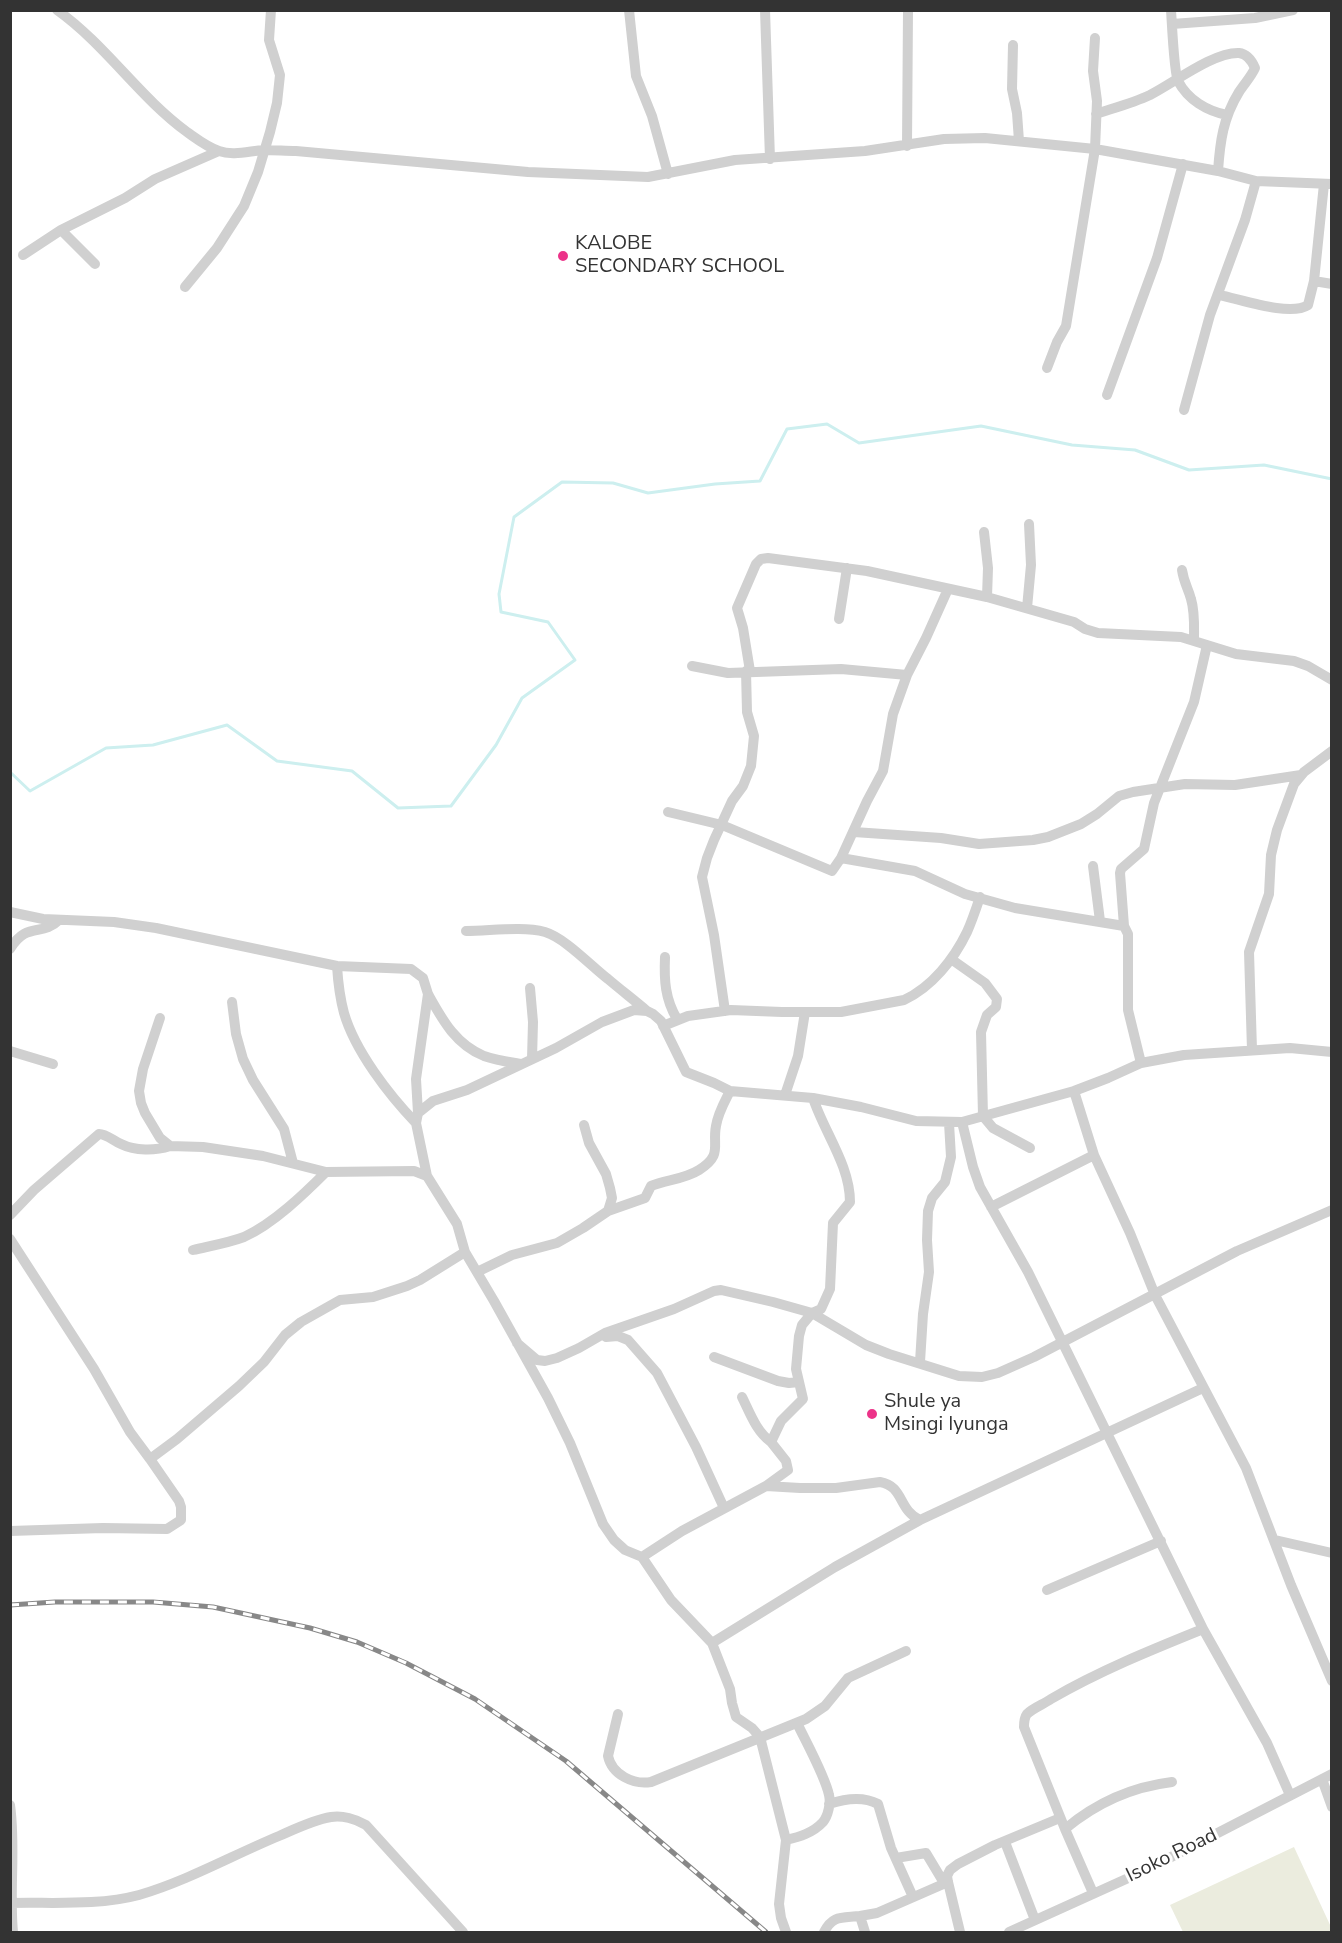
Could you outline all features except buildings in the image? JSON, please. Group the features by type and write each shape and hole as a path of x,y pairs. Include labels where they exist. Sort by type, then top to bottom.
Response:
{"street":[{"path":"57,10 178,126 199,141 219,151 236,153 264,150 296,151 528,172 648,177 726,162 865,151 944,139 985,138 1095,149 1218,171 1256,182 1328,184 1314,281 1308,305 1298,309 1274,308 1219,295"},
{"path":"185,287 217,248 244,206 258,172 274,119 279,89 278,68 269,40 271,10"},
{"path":"629,10 636,76 652,116 668,174"},
{"path":"765,10 770,159"},
{"path":"907,146 908,10"},
{"path":"1171,10 1177,80 1188,95 1200,105 1227,115"},
{"path":"1172,24 1255,18 1293,10"},
{"path":"1047,368 1066,326 1095,149 1097,101 1093,71 1095,38"},
{"path":"1012,45 1012,89 1017,112 1019,141"},
{"path":"1096,114 1131,102 1220,57 1238,53 1245,54 1255,69 1227,115 1220,142 1218,171"},
{"path":"23,255 61,230 125,198 163,175 219,151"},
{"path":"1107,395 1157,258 1183,164"},
{"path":"1184,410 1210,315 1245,220 1256,182"},
{"path":"61,230 95,264"},
{"path":"1314,281 1332,284"},
{"path":"1027,608 1031,565 1029,524"},
{"path":"984,532 988,568 987,597"},
{"path":"724,1011 714,934 702,877 707,858 732,801 747,777 753,755 754,736 747,712 748,671 744,628 737,608 758,561 768,558 847,568 987,597 1074,622 1098,633 1160,634 1194,640 1236,654 1294,661 1332,680"},
{"path":"839,619 847,568"},
{"path":"1182,570 1194,614 1194,640"},
{"path":"669,812 723,825 832,871 842,858 883,771 890,722 907,675 948,589"},
{"path":"1141,1063 1128,1010 1128,934 1124,926 1120,873 1121,869 1144,849 1150,819 1160,788 1186,724 1200,679 1207,645"},
{"path":"692,666 728,673 841,669 907,675"},
{"path":"1252,1050 1250,946 1269,894 1271,855 1277,830 1294,784 1301,775 1332,751"},
{"path":"854,832 941,838 979,844 1033,840 1048,837 1081,824 1098,814 1119,796 1133,792 1185,784 1235,785 1301,775"},
{"path":"842,858 915,871 955,890 1032,912 1124,926"},
{"path":"1093,866 1100,921"},
{"path":"663,1026 676,1019 724,1011 840,1012 904,1000 913,996 933,979 951,958 968,931 980,897"},
{"path":"10,912 59,920 107,922 156,928 337,966 411,969 423,978 428,994 445,1025 470,1048 484,1056 521,1064"},
{"path":"10,949 19,936 25,932 52,926 59,920"},
{"path":"466,931 546,932 587,960 653,1014 663,1026 686,1072 730,1091 813,1098 916,1121 962,1122 1074,1091 1141,1063 1184,1055 1290,1048 1332,1052"},
{"path":"665,957 665,990 676,1019"},
{"path":"951,958 985,983 997,999 996,1007 987,1015 981,1032 983,1116 993,1128 1030,1148"},
{"path":"337,966 340,998 348,1025 387,1091 417,1118"},
{"path":"530,988 533,1022 531,1059"},
{"path":"428,994 416,1079 417,1118 427,1176 457,1224 465,1252 548,1398 570,1443 603,1524 614,1540 625,1550 642,1557 671,1600 712,1643 730,1689 736,1717 760,1737 786,1840 779,1904 786,1932"},
{"path":"232,1002 236,1035 243,1059 253,1080 284,1129 293,1163"},
{"path":"417,1118 433,1101 467,1090 573,1040 602,1022 634,1010 647,1011"},
{"path":"785,1095 798,1056 805,1012"},
{"path":"160,1018 143,1069 139,1091 145,1113 160,1138 170,1146"},
{"path":"10,1051 52,1064"},
{"path":"477,1272 512,1256 557,1243 608,1211 645,1198 651,1186 700,1170 717,1150 716,1129 719,1113 730,1091"},
{"path":"1074,1091 1094,1155 1130,1233 1155,1295 1238,1450 1332,1681"},
{"path":"771,1442 781,1421 803,1399 796,1369 799,1336 802,1325 812,1313 821,1309 830,1289 833,1223 850,1202 843,1168 818,1115 813,1098"},
{"path":"962,1122 972,1167 1028,1272 1203,1629 1267,1743 1290,1795"},
{"path":"920,1362 929,1272 927,1224 932,1198 945,1182 951,1157 949,1123"},
{"path":"584,1125 589,1143 606,1174 610,1188 612,1198 608,1211"},
{"path":"10,1215 34,1190 99,1134 133,1148 156,1150 170,1146 203,1147 263,1156 326,1172 414,1171 427,1176"},
{"path":"992,1207 1094,1155"},
{"path":"193,1250 242,1238 254,1232 277,1216 326,1172"},
{"path":"517,1343 537,1359 545,1361 569,1353 605,1333 721,1290 812,1313 866,1345 889,1354 959,1376 982,1377 1035,1357 1257,1241 1332,1210"},
{"path":"10,1239 94,1369 130,1432 181,1507 181,1520 167,1528 10,1531"},
{"path":"150,1459 239,1386 264,1362 285,1335 301,1322 340,1300 373,1297 407,1286 465,1252"},
{"path":"597,1339 611,1336 624,1338 651,1364 663,1382 696,1447 724,1508"},
{"path":"714,1357 778,1381 799,1382"},
{"path":"712,1643 835,1567 920,1520 1203,1388"},
{"path":"642,1557 765,1486 788,1470 786,1461 754,1423 742,1397"},
{"path":"765,1486 836,1488 886,1483 897,1491 907,1512 920,1520"},
{"path":"1275,1540 1332,1553"},
{"path":"1047,1590 1161,1542"},
{"path":"1094,1893 1060,1818 1024,1727 1027,1714 1063,1692 1137,1655 1203,1629"},
{"path":"618,1714 608,1756 609,1763 632,1782 640,1784 664,1778 816,1714 848,1678 906,1650"},
{"path":"786,1840 805,1835 824,1821 829,1804 829,1795 823,1779 797,1723"},
{"path":"1327,1776 1332,1807"},
{"name":"Isoko Road","path":"1009,1932 1156,1865 1327,1776"},
{"path":"1065,1829 1079,1817 1108,1800 1131,1790 1172,1782"},
{"path":"829,1804 857,1799 878,1804 887,1835 913,1897"},
{"path":"10,1805 13,1835 11,1902 13,1932"},
{"path":"11,1902 106,1901 139,1895 332,1816 358,1820 366,1825 463,1932"},
{"path":"946,1883 950,1870 958,1864 1060,1818"},
{"path":"1005,1842 1035,1920"},
{"path":"896,1858 926,1853 946,1883 960,1932"},
{"path":"824,1932 830,1921 836,1918 877,1913 946,1883"},
{"path":"860,1916 865,1932"}],"shaded area":[{"path":"1294,1847 1331,1927 1331,1932 1183,1932 1170,1905"}],"waterway":[{"path":"10,772 30,791 106,748 153,745 227,725 277,761 352,771 398,808 451,806 496,745 522,698 575,660 548,622 501,612 499,594 514,517 562,482 613,483 648,493 715,484 760,481 787,429 827,424 859,443 981,426 1072,445 1135,450 1189,470 1264,465 1332,479"}],"railway":[{"path":"10,1605 55,1602 153,1602 213,1607 310,1628 357,1642 406,1663 475,1699 566,1761 766,1932"}],"place":[{"name":"KALOBE SECONDARY SCHOOL","path":"563,256"},
{"name":"Shule ya Msingi Iyunga","path":"872,1414"}]}
